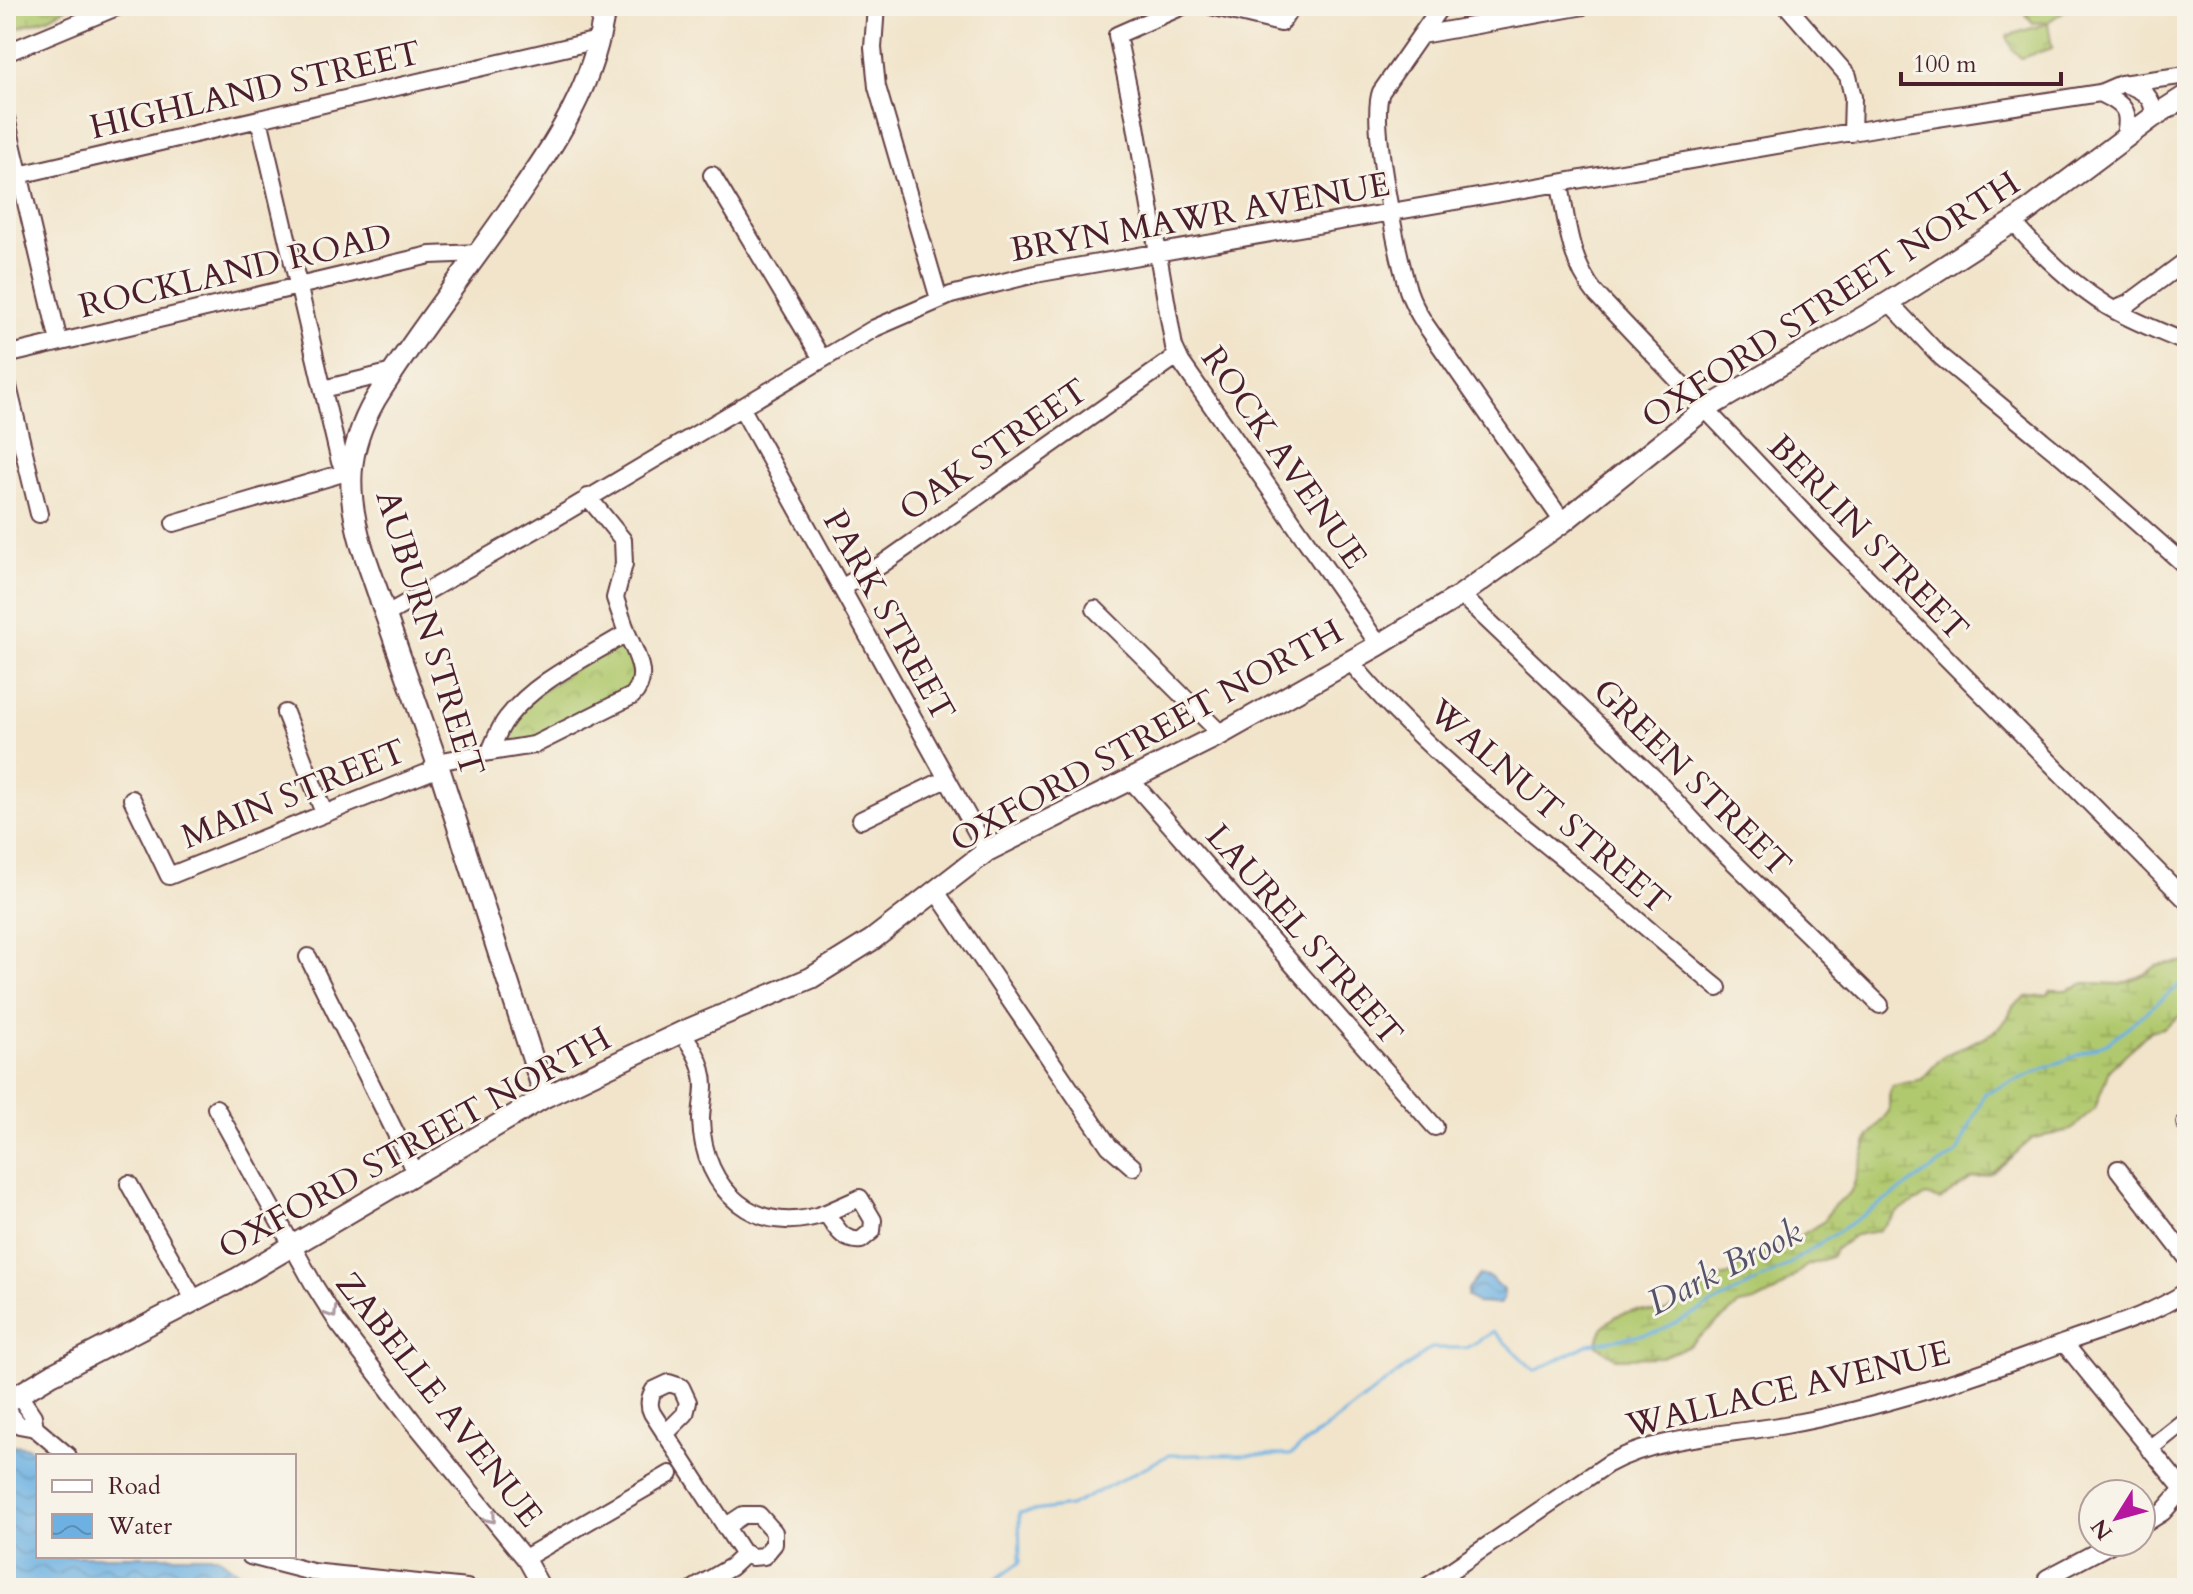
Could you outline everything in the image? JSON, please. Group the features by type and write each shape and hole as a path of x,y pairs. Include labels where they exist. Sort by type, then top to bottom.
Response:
{"main road":[{"name":"AUBURN STREET","path":"545,1097 437,762 356,525 350,471 360,428 375,400 567,122 586,83 605,6"},
{"name":"OXFORD STREET NORTH","path":"10,1402 53,1374 195,1301 545,1097 682,1032 811,978 872,940 987,851 1221,734 1379,645 1461,595 1563,522 1704,409 1889,302 2013,222 2187,95"}],"street":[{"path":"6,53 119,6"},
{"path":"876,6 873,48 877,87 939,299"},
{"name":"ROCK AVENUE","path":"1183,6 1117,35 1158,253 1169,329 1177,356 1379,645"},
{"path":"1211,6 1281,23 1292,6"},
{"path":"1441,6 1379,97 1380,142 1391,214 1408,289 1415,307 1563,522"},
{"path":"1421,35 1584,6"},
{"path":"1787,6 1848,76 1854,103 1852,133"},
{"name":"HIGHLAND STREET","path":"19,175 598,40"},
{"name":"BRYN MAWR AVENUE","path":"387,614 875,328 939,299 999,281 2100,93 2124,84 2187,75"},
{"path":"2124,84 2146,94 2153,106 2153,117"},
{"path":"2100,93 2118,102 2126,111 2128,123 2124,139"},
{"path":"6,118 59,342"},
{"path":"259,119 340,462 350,471"},
{"path":"712,175 822,359"},
{"name":"BERLIN STREET","path":"1560,184 1573,253 1586,281 1607,306 1912,625 2187,901"},
{"path":"2013,222 2034,246 2114,310 2184,345"},
{"name":"ROCKLAND ROAD","path":"6,355 430,255 479,253"},
{"path":"2114,310 2128,304 2187,260"},
{"path":"1889,302 1941,357 2064,458 2187,567"},
{"name":"OAK STREET","path":"841,588 881,565 1177,356"},
{"path":"323,389 393,372"},
{"path":"6,378 39,514"},
{"name":"PARK STREET","path":"741,407 987,851"},
{"path":"174,523 350,471"},
{"path":"437,762 534,745 632,696 640,686 642,674 615,598 624,564 623,540 588,497"},
{"name":"GREEN STREET","path":"1461,595 1642,767 1709,838 1880,1005"},
{"path":"1095,609 1221,734"},
{"path":"490,752 505,721 525,700 627,633"},
{"name":"WALNUT STREET","path":"1350,661 1412,730 1477,790 1718,988"},
{"path":"285,713 324,813"},
{"name":"MAIN STREET","path":"132,799 169,876 429,772 437,762"},
{"path":"861,820 946,779"},
{"name":"LAUREL STREET","path":"1130,779 1435,1127"},
{"path":"935,890 1109,1146 1133,1167"},
{"path":"308,957 415,1172"},
{"path":"682,1032 702,1070 705,1088 701,1118 703,1139 710,1164 726,1191 749,1211 763,1218 793,1221 826,1213"},
{"name":"ZABELLE AVENUE","path":"216,1108 338,1323 412,1420 525,1558 542,1588"},
{"path":"2118,1169 2187,1258"},
{"path":"129,1184 195,1301"},
{"name":"WALLACE AVENUE","path":"1425,1588 1608,1464 1629,1453 1651,1446 1787,1425 1928,1391 2152,1310 2187,1291"},
{"path":"2064,1343 2185,1492 2157,1516"},
{"path":"10,1402 33,1416 35,1428 66,1454"},
{"path":"2149,1449 2187,1419"},
{"path":"665,1434 725,1527 745,1554 760,1557 770,1551 775,1536 759,1515 747,1514 725,1527"},
{"path":"525,1558 670,1474"},
{"path":"695,1588 731,1567 745,1554"},
{"path":"258,1558 312,1572 467,1588"},
{"path":"2047,1578 2085,1558"}],"green space":[{"path":"6,6 70,6 48,18 6,32"},
{"path":"2019,6 2071,6 2048,22 2033,23"},
{"path":"2048,23 2052,48 2021,58 2012,49 2007,36"},
{"path":"627,633 638,690 530,746 490,752 511,713"},
{"path":"2187,961 2187,1011 2163,1028 2150,1031 2109,1070 2095,1109 2074,1127 2065,1132 2033,1138 1992,1174 1972,1178 1940,1200 1926,1196 1899,1211 1878,1231 1855,1235 1836,1249 1831,1257 1806,1266 1777,1291 1755,1302 1739,1305 1687,1347 1661,1357 1615,1358 1597,1345 1604,1326 1614,1318 1633,1311 1666,1312 1714,1278 1730,1275 1748,1258 1757,1253 1776,1251 1824,1221 1833,1206 1853,1187 1868,1138 1889,1111 1892,1086 1922,1079 1943,1056 1993,1033 2007,1019 2013,1006 2026,997 2047,995 2052,990 2066,990 2085,983 2119,984 2156,966"}],"water":[{"path":"1479,1275 1491,1278 1504,1290 1502,1302 1477,1303 1467,1296 1468,1289"},
{"path":"6,1444 27,1447 38,1454 36,1558 220,1558 242,1575 289,1588 6,1588"}],"waterway":[{"name":"Dark Brook","path":"984,1588 1020,1562 1019,1513 1070,1506 1169,1455 1290,1455 1431,1348 1466,1348 1494,1332 1535,1371 1589,1344 1658,1332 1783,1268 1957,1153 1985,1093 2109,1042 2187,979"}]}
